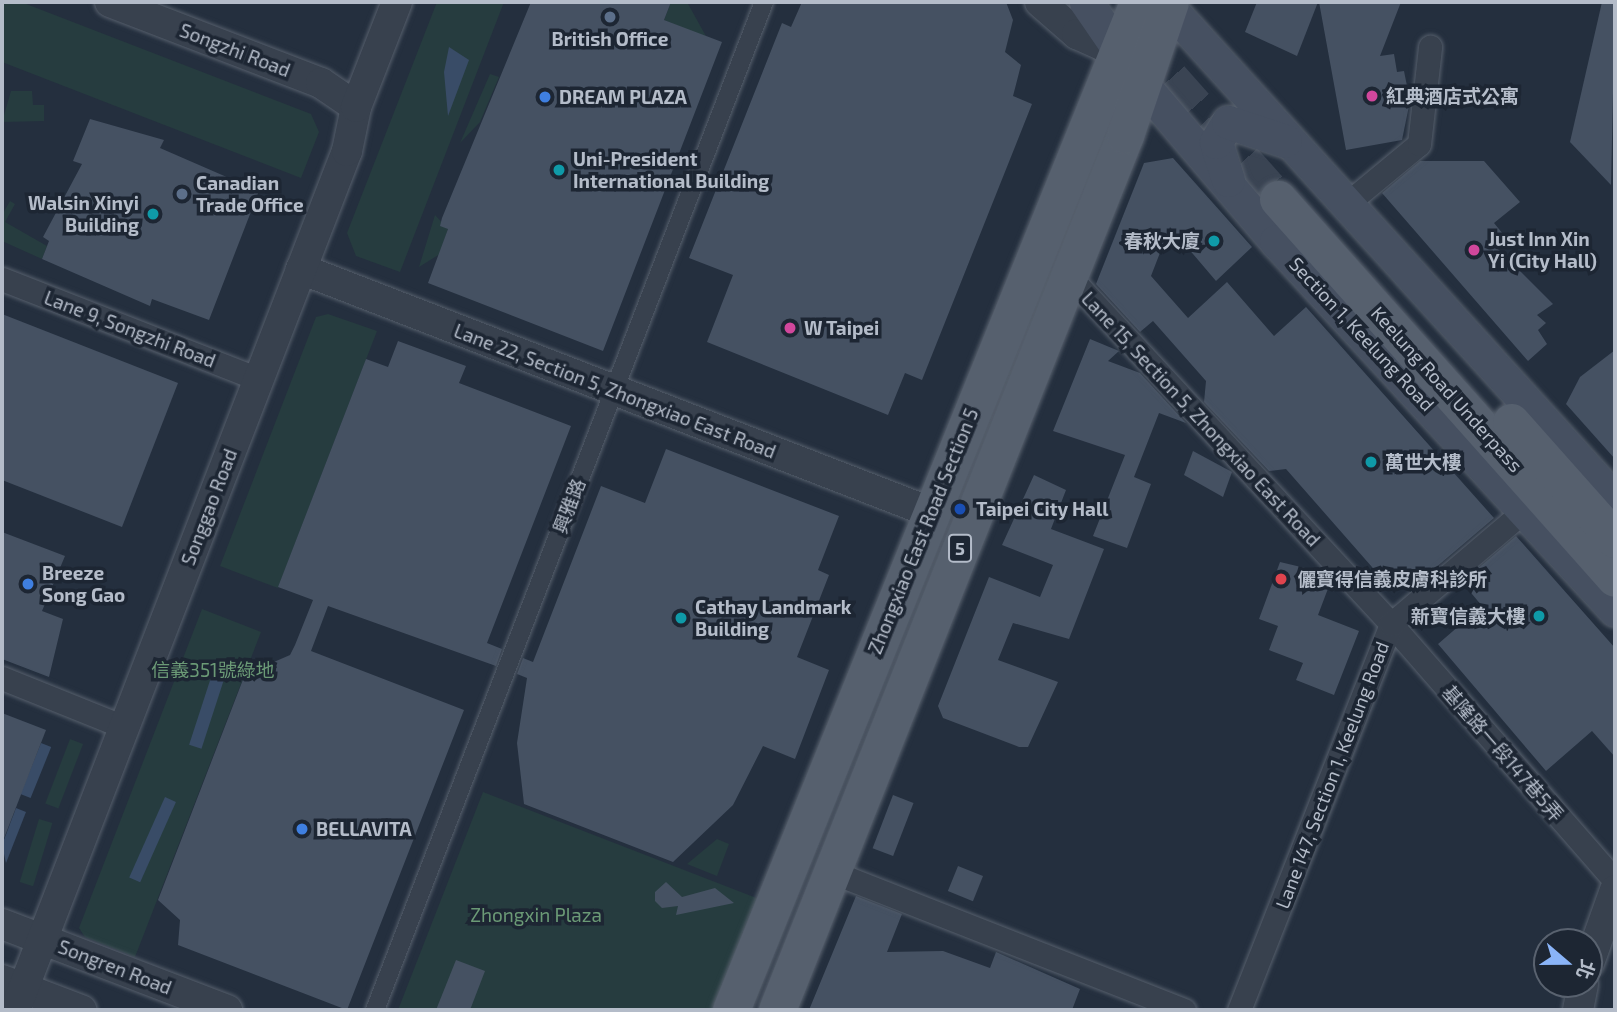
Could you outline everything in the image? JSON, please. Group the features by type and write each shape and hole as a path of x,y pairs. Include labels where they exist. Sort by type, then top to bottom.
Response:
{"main road":[{"path":"1065,2 1117,52"},
{"name":"Section 1, Keelung Road","path":"1086,2 1117,52 1231,187 1615,610"},
{"path":"1160,3 1292,177 1350,201 1615,500"},
{"name":"5","path":"1117,52 1160,3"},
{"name":"5","path":"1143,85 1160,3"},
{"name":"Zhongxiao East Road Section 5","path":"731,1010 1117,52"},
{"name":"Zhongxiao East Road Section 5","path":"777,1010 1143,85"},
{"path":"1231,187 1216,142 1228,122 1268,132 1292,177"},
{"name":"Keelung Road Underpass","path":"1292,177 1615,539"},
{"name":"Keelung Road Underpass","path":"1292,177 1615,578"}],"street":[{"name":"Songzhi Road","path":"110,2 321,83 356,107"},
{"name":"Songgao Road","path":"13,993 42,939 259,379 347,151 356,107 397,2"},
{"name":"興雅路","path":"375,1010 764,2"},
{"name":"Section 1, Keelung Road","path":"1040,2 1077,34 1117,52"},
{"path":"1350,201 1419,144 1430,47"},
{"name":"Lane 22, Section 5, Zhongxiao East Road","path":"301,269 930,512"},
{"name":"Lane 15, Section 5, Zhongxiao East Road","path":"1069,276 1391,624"},
{"name":"Lane 9, Songzhi Road","path":"2,279 259,379"},
{"name":"Lane 147, Section 1, Keelung Road","path":"1239,1010 1391,624 1524,510"},
{"name":"基隆路一段147巷5弄","path":"1391,624 1615,881"},
{"path":"2,678 124,727"},
{"path":"832,872 1184,1010"},
{"path":"1601,928 1615,890"},
{"name":"Songren Road","path":"2,924 227,1010"},
{"path":"13,993 81,1010"}],"green space":[{"path":"2,2 21,2 311,114 319,132 301,178 2,62"},
{"path":"437,2 504,2 400,272 356,256 347,233"},
{"path":"671,2 687,2 707,38 664,20"},
{"path":"490,74 499,77 480,122 460,143"},
{"path":"11,91 32,91 33,105 44,105 44,121 2,122"},
{"path":"10,201 15,204 5,222 47,246 42,259 2,241 2,215"},
{"path":"435,215 448,229 443,244 448,249 419,267"},
{"path":"328,314 377,331 278,588 220,566 316,317"},
{"name":"信義351號綠地","path":"202,609 261,632 135,957 85,937 79,928"},
{"path":"70,739 83,744 58,808 45,803"},
{"name":"Zhongxin Plaza","path":"483,792 759,899 715,1010 398,1010"},
{"path":"39,819 52,823 33,886 20,882"},
{"path":"717,839 729,844 717,876 687,864"}],"water":[{"path":"449,47 469,60 448,116 444,72"},
{"path":"216,662 228,666 201,749 189,745"},
{"path":"41,743 51,747 31,798 20,794"},
{"path":"165,797 176,802 140,882 129,877"},
{"path":"16,808 26,812 6,863 2,845"}],"building":[{"name":"Uni-President International Building","path":"531,2 671,2 664,20 722,42 603,351 428,283 448,229 440,226 442,218"},
{"path":"802,2 1006,2 1013,20 1005,52 1021,65 1013,96 1032,104 922,380 905,373 888,415 707,342 733,275 689,258 782,23 791,27"},
{"path":"1257,2 1318,2 1297,56 1245,32"},
{"name":"紅典酒店式公寓","path":"1319,2 1401,2 1380,56 1394,54 1397,72 1404,71 1410,101 1402,140 1346,150"},
{"path":"1602,2 1615,2 1611,185 1570,142"},
{"name":"Walsin Xinyi Building","path":"90,119 164,140 160,148 259,191 209,320 152,299 150,306 42,259 49,241 43,237 82,164 73,161"},
{"path":"1173,158 1252,247 1216,281 1170,227 1151,276 1188,318 1227,282 1274,336 1306,307 1494,518 1421,580 1414,572 1393,591 1286,469 1269,471 1204,402 1206,381 1153,321 1140,332 1096,284 1144,163"},
{"path":"1420,161 1484,161 1520,202 1494,223 1503,234 1492,243 1553,304 1537,315 1546,323 1538,330 1547,344 1528,361 1382,193"},
{"path":"2,314 178,383 122,527 2,480"},
{"path":"1090,339 1119,351 1108,361 1140,373 1186,423 1159,413 1134,477 1151,484 1127,548 1093,536 1125,455 1053,431"},
{"path":"398,341 466,366 459,383 571,426 487,643 502,649 496,666 328,606 311,651 464,710 347,1010 178,945 180,920 158,900 249,664 260,668 290,655 295,645 313,600 278,587 366,359 388,367"},
{"path":"1615,350 1615,459 1566,404 1580,377"},
{"name":"Cathay Landmark Building","path":"666,449 839,516 818,570 829,575 797,657 829,670 795,759 763,746 733,805 673,862 524,804 517,743 527,678 517,674 523,658 533,662 601,486 645,503"},
{"path":"1193,451 1232,472 1223,497 1184,475"},
{"path":"1034,475 1066,490 1051,529 1104,549 1069,639 1013,623 998,660 1058,682 1028,747 1019,747 943,718 938,706 989,577 1040,597 1053,565 1002,545"},
{"name":"Breeze Song Gao","path":"2,532 65,556 42,611 63,619 49,677 2,659"},
{"path":"1516,536 1615,648 1615,757 1592,731 1546,771 1438,644 1482,606 1462,582"},
{"path":"1280,562 1318,571 1329,586 1318,615 1359,631 1334,695 1296,680 1303,663 1269,650 1278,626 1259,619"},
{"path":"2,713 46,730 3,841 2,841"},
{"path":"893,795 914,803 893,856 873,848"},
{"path":"958,866 983,876 973,901 948,891"},
{"path":"666,882 682,897 715,888 734,903 676,915 678,906 662,908 655,901 655,892"},
{"path":"856,896 902,914 887,952 943,951 990,968 996,952 1080,989 1072,1010 809,1010"},
{"path":"456,960 485,971 470,1010 436,1010"}],"tunnel":[{"path":"1134,37 1278,199"}],"place":[{"name":"British Office","path":"610,17"},
{"name":"紅典酒店式公寓","path":"1372,96"},
{"name":"DREAM PLAZA","path":"545,97"},
{"name":"Uni-President International Building","path":"559,170"},
{"name":"Canadian Trade Office","path":"182,194"},
{"name":"Walsin Xinyi Building","path":"153,214"},
{"name":"春秋大廈","path":"1214,241"},
{"name":"Just Inn Xin Yi (City Hall)","path":"1474,250"},
{"name":"W Taipei","path":"790,328"},
{"name":"萬世大樓","path":"1371,462"},
{"name":"Taipei City Hall","path":"960,509"},
{"name":"儷寶得信義皮膚科診所","path":"1281,579"},
{"name":"Breeze Song Gao","path":"28,584"},
{"name":"新寶信義大樓","path":"1539,616"},
{"name":"Cathay Landmark Building","path":"681,618"},
{"name":"BELLAVITA","path":"302,829"}]}
